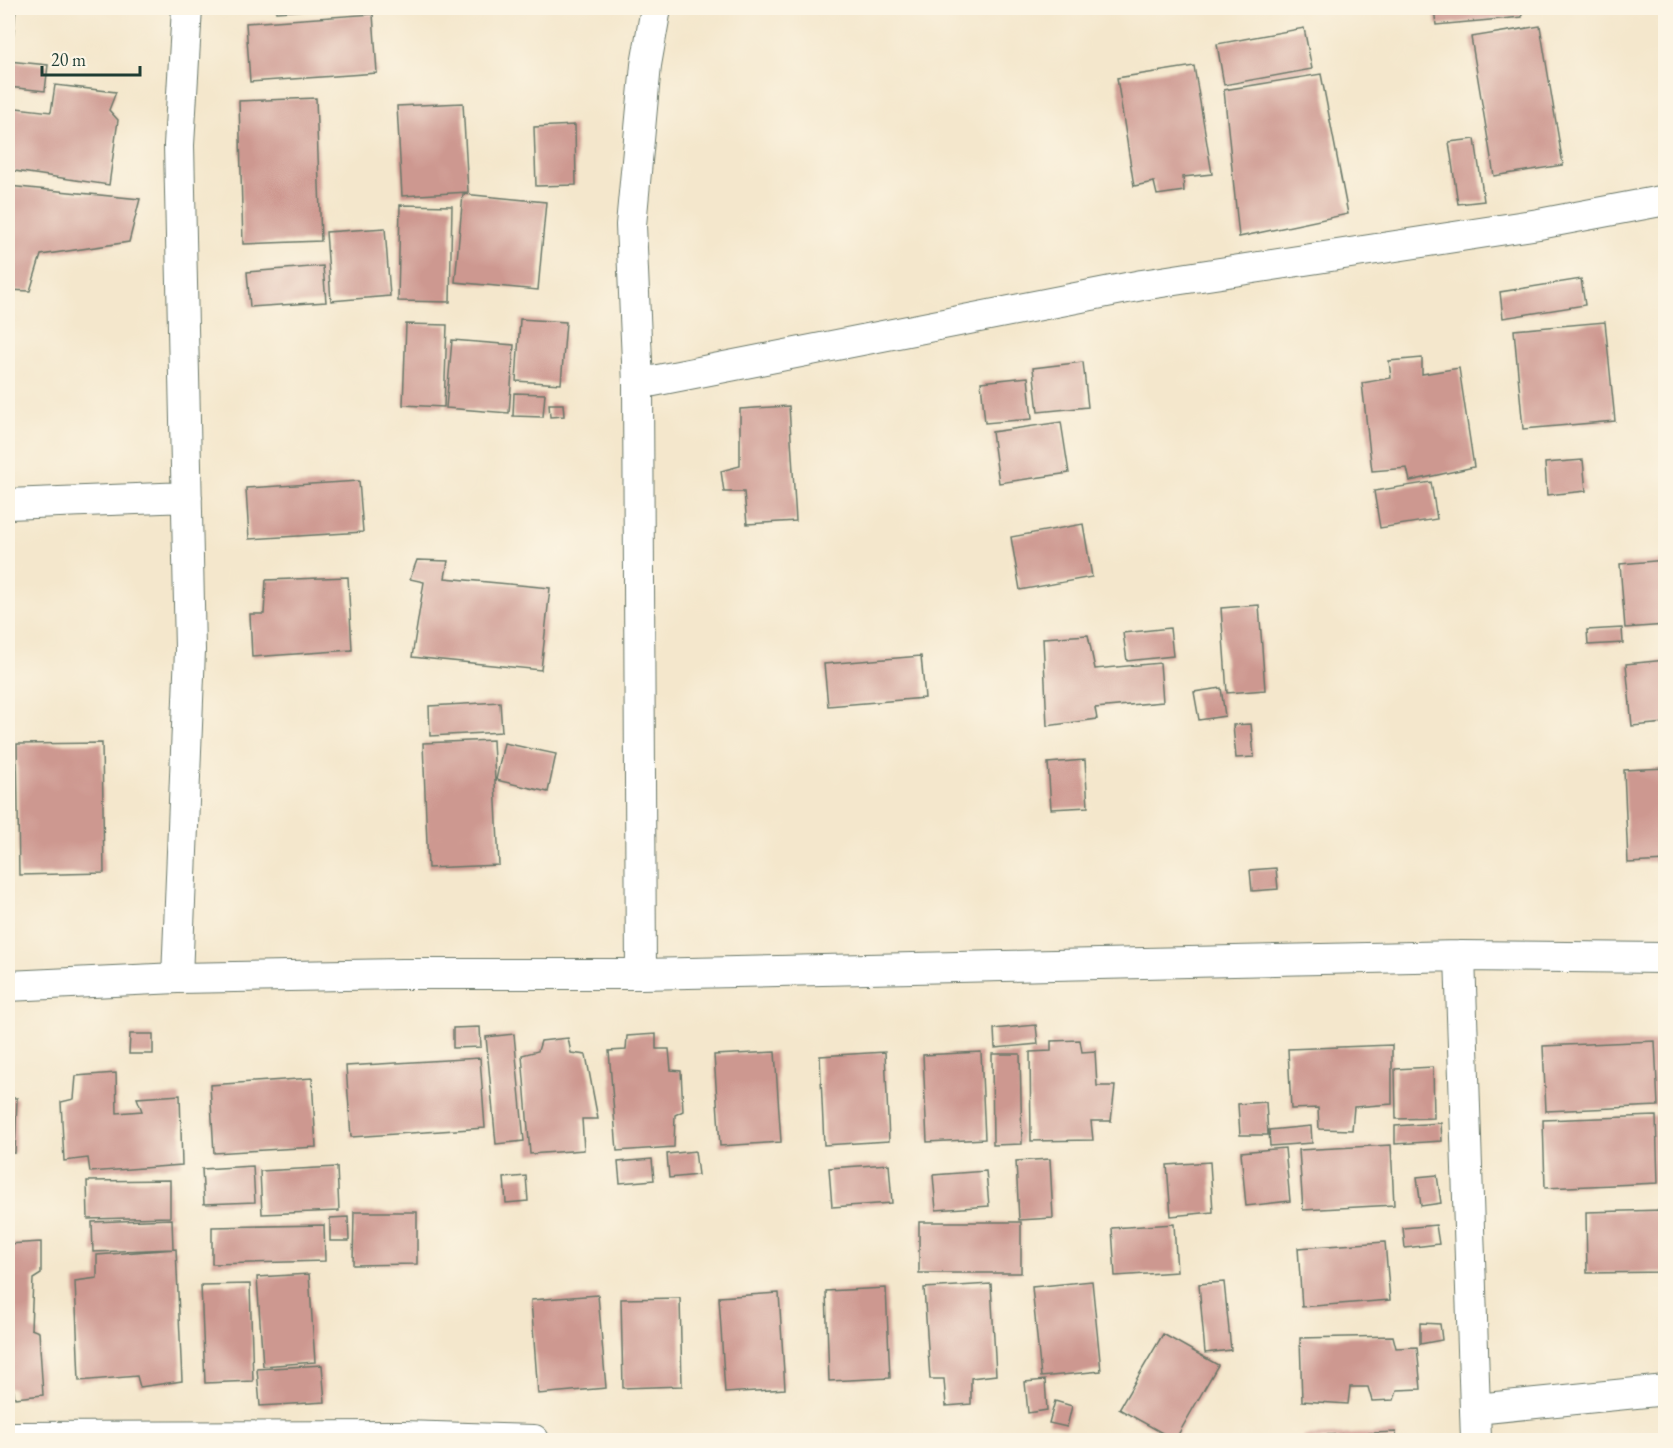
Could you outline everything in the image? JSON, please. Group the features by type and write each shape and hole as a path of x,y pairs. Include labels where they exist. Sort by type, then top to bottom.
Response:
{"street":[{"path":"177,978 190,650 179,145 187,8"},
{"path":"641,974 639,384 631,225 646,65 656,8"},
{"path":"639,384 1142,285 1539,224 1665,200"},
{"path":"8,504 187,496"},
{"path":"1460,956 1476,1440"},
{"path":"8,986 177,978 402,974 641,974 1460,956 1665,958"},
{"path":"1476,1409 1665,1389"},
{"path":"8,1437 403,1436 534,1440"}],"building":[{"path":"8,8 16,8 12,50 8,50"},
{"path":"276,8 321,8 321,9 276,12"},
{"path":"1434,8 1521,8 1522,17 1436,25"},
{"path":"373,14 377,73 250,82 246,23"},
{"path":"1540,26 1563,165 1494,176 1471,37"},
{"path":"1304,28 1312,69 1224,85 1217,44"},
{"path":"8,61 48,65 45,91 8,87"},
{"path":"1194,66 1212,174 1183,177 1184,191 1157,195 1154,182 1134,186 1117,78"},
{"path":"1321,74 1348,214 1239,237 1224,90"},
{"path":"55,85 116,92 109,110 118,120 109,185 8,170 8,107 51,112"},
{"path":"316,98 321,241 243,244 239,101"},
{"path":"463,103 468,192 402,196 397,106"},
{"path":"575,125 576,185 536,186 534,127"},
{"path":"1475,139 1484,201 1458,204 1449,142"},
{"path":"8,186 140,199 129,242 41,255 30,291 8,290"},
{"path":"463,194 546,202 538,290 455,282"},
{"path":"400,205 452,206 450,302 398,301"},
{"path":"385,228 390,296 331,301 326,232"},
{"path":"323,266 326,302 250,307 247,272"},
{"path":"1581,279 1585,305 1503,318 1500,292"},
{"path":"520,319 566,322 561,384 516,381"},
{"path":"1605,322 1615,421 1523,429 1514,330"},
{"path":"406,324 447,325 444,407 403,405"},
{"path":"452,340 514,345 509,413 446,408"},
{"path":"1422,358 1422,374 1459,368 1474,467 1410,481 1407,468 1372,471 1362,383 1391,378 1389,361"},
{"path":"1083,362 1088,407 1038,412 1033,368"},
{"path":"1028,377 1032,419 985,423 981,382"},
{"path":"514,393 545,394 543,417 513,416"},
{"path":"549,404 563,404 564,416 550,417"},
{"path":"789,406 796,521 747,524 744,492 724,492 721,471 740,466 740,409"},
{"path":"1061,422 1069,473 999,483 992,432"},
{"path":"1583,460 1586,491 1547,495 1545,463"},
{"path":"359,481 363,532 249,539 246,488"},
{"path":"1431,482 1437,519 1380,528 1374,491"},
{"path":"1083,524 1092,577 1020,590 1011,537"},
{"path":"417,560 448,561 445,578 550,588 541,670 412,657 424,582 410,579"},
{"path":"1666,560 1666,625 1625,628 1620,564"},
{"path":"348,577 352,650 252,657 250,614 264,614 266,580"},
{"path":"1259,605 1265,690 1227,693 1221,608"},
{"path":"1170,628 1173,656 1127,661 1123,633"},
{"path":"1622,628 1623,643 1588,645 1587,630"},
{"path":"1088,635 1095,669 1160,663 1163,702 1095,708 1097,719 1047,726 1043,638"},
{"path":"921,656 925,698 828,706 824,664"},
{"path":"1666,660 1666,723 1632,726 1626,664"},
{"path":"1221,688 1225,716 1199,720 1194,692"},
{"path":"500,702 502,732 430,736 429,706"},
{"path":"1251,724 1254,757 1236,758 1233,725"},
{"path":"493,740 499,865 428,868 423,743"},
{"path":"102,743 104,873 19,875 17,744"},
{"path":"504,743 556,754 548,792 496,780"},
{"path":"1085,760 1088,807 1051,809 1048,763"},
{"path":"1666,768 1666,861 1628,863 1624,770"},
{"path":"1276,868 1278,889 1252,891 1250,870"},
{"path":"1036,1025 1038,1044 995,1048 994,1029"},
{"path":"480,1027 481,1047 453,1048 453,1028"},
{"path":"130,1034 153,1034 153,1054 129,1054"},
{"path":"514,1034 524,1141 496,1144 486,1037"},
{"path":"656,1034 656,1049 669,1049 671,1070 681,1071 683,1111 675,1115 674,1147 617,1151 609,1051 626,1050 627,1036"},
{"path":"568,1038 571,1053 586,1055 598,1119 582,1119 584,1150 530,1154 522,1055 538,1051 541,1041"},
{"path":"1080,1040 1082,1052 1095,1051 1097,1086 1115,1086 1111,1121 1091,1121 1093,1140 1031,1141 1030,1052 1051,1051 1051,1041"},
{"path":"1655,1041 1658,1106 1546,1111 1543,1046"},
{"path":"1392,1045 1392,1104 1354,1107 1352,1130 1319,1129 1318,1108 1291,1109 1288,1049"},
{"path":"775,1052 781,1142 720,1146 714,1055"},
{"path":"885,1052 889,1141 824,1145 820,1056"},
{"path":"981,1052 985,1139 927,1142 923,1055"},
{"path":"992,1054 1020,1054 1022,1144 993,1145"},
{"path":"480,1058 485,1128 351,1137 346,1066"},
{"path":"1433,1067 1434,1118 1396,1119 1395,1069"},
{"path":"116,1073 117,1113 142,1111 137,1098 180,1095 182,1165 90,1172 88,1158 64,1161 61,1102 74,1099 76,1076"},
{"path":"312,1078 316,1147 214,1153 210,1085"},
{"path":"8,1098 17,1098 15,1153 8,1153"},
{"path":"1266,1102 1268,1135 1240,1135 1238,1104"},
{"path":"1656,1116 1658,1183 1545,1188 1543,1120"},
{"path":"1441,1123 1442,1141 1395,1144 1395,1126"},
{"path":"1311,1126 1312,1143 1270,1146 1269,1130"},
{"path":"1391,1145 1394,1205 1303,1210 1299,1150"},
{"path":"1285,1148 1290,1201 1246,1206 1241,1152"},
{"path":"695,1151 698,1175 669,1178 667,1154"},
{"path":"652,1159 654,1180 620,1183 618,1162"},
{"path":"1050,1159 1053,1218 1019,1220 1016,1161"},
{"path":"1210,1162 1213,1212 1171,1216 1167,1165"},
{"path":"889,1164 892,1203 832,1207 829,1168"},
{"path":"253,1166 255,1202 204,1204 202,1169"},
{"path":"337,1167 339,1211 262,1214 260,1171"},
{"path":"986,1171 989,1206 936,1210 933,1175"},
{"path":"1437,1175 1441,1203 1421,1206 1417,1177"},
{"path":"526,1176 528,1201 506,1203 504,1178"},
{"path":"170,1180 170,1217 88,1219 87,1181"},
{"path":"1664,1210 1665,1272 1587,1273 1586,1212"},
{"path":"354,1212 417,1212 417,1264 353,1265"},
{"path":"348,1217 349,1241 330,1241 330,1218"},
{"path":"172,1219 173,1249 93,1252 92,1222"},
{"path":"919,1222 1021,1222 1021,1273 919,1273"},
{"path":"1174,1224 1177,1272 1115,1276 1112,1228"},
{"path":"324,1225 325,1261 212,1264 212,1227"},
{"path":"1436,1225 1439,1244 1405,1248 1403,1228"},
{"path":"41,1242 41,1274 33,1279 31,1329 39,1332 43,1395 15,1398 13,1388 8,1388 8,1244"},
{"path":"1385,1242 1390,1300 1302,1307 1298,1248"},
{"path":"176,1249 182,1381 140,1387 137,1376 79,1381 75,1281 97,1278 97,1255"},
{"path":"309,1274 315,1362 263,1366 257,1277"},
{"path":"1092,1281 1101,1371 1041,1377 1032,1287"},
{"path":"1224,1282 1231,1350 1205,1353 1199,1284"},
{"path":"250,1284 253,1381 205,1383 201,1285"},
{"path":"991,1284 996,1375 971,1378 971,1404 946,1406 944,1379 930,1379 924,1288"},
{"path":"886,1288 890,1378 829,1381 826,1291"},
{"path":"779,1293 785,1389 725,1393 719,1297"},
{"path":"598,1295 606,1388 538,1394 531,1300"},
{"path":"680,1298 682,1386 623,1388 621,1299"},
{"path":"1420,1323 1440,1324 1442,1340 1420,1344"},
{"path":"1163,1334 1218,1365 1175,1440 1119,1409"},
{"path":"1393,1336 1396,1348 1417,1347 1421,1389 1397,1390 1394,1400 1372,1401 1368,1387 1350,1387 1348,1404 1302,1401 1300,1338"},
{"path":"322,1365 325,1402 260,1406 257,1369"},
{"path":"1045,1380 1047,1410 1028,1413 1025,1382"},
{"path":"1055,1401 1072,1406 1067,1427 1049,1423"},
{"path":"1396,1432 1397,1440 1304,1440 1304,1436"}]}
